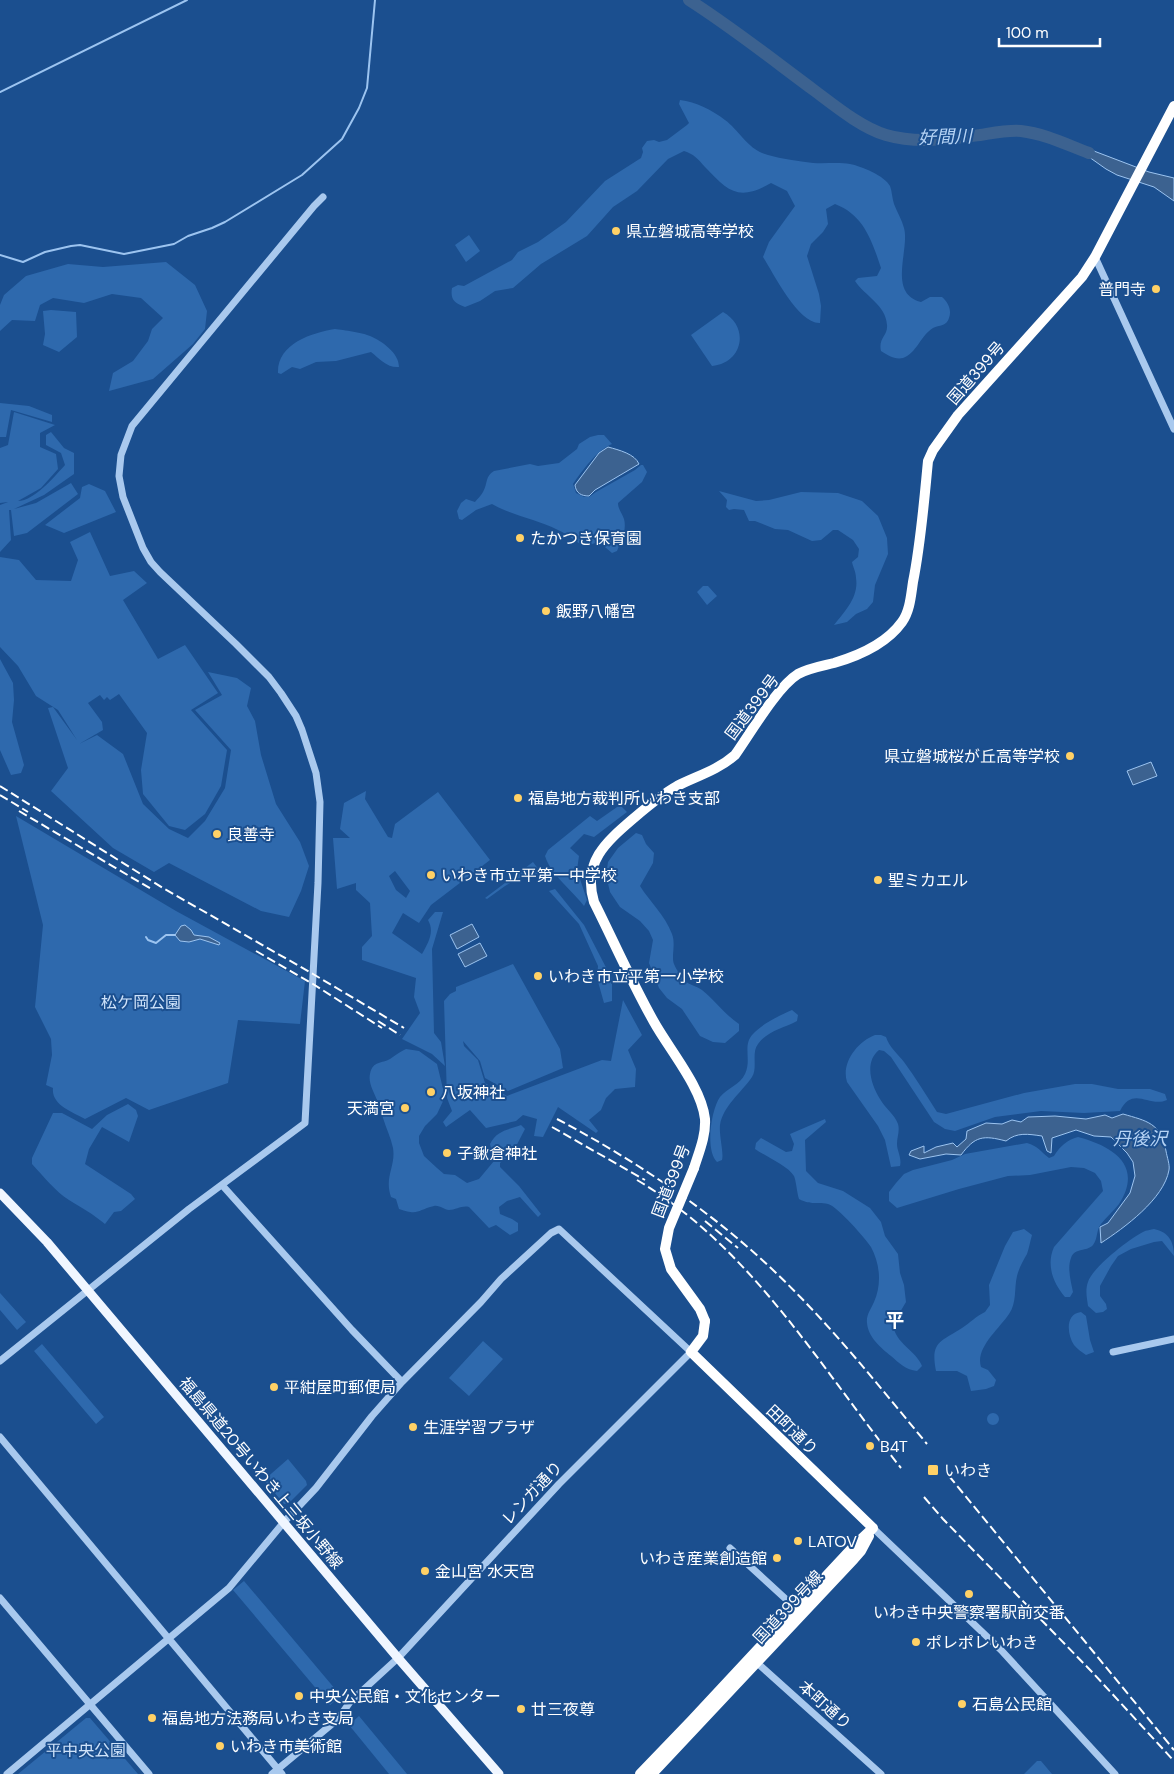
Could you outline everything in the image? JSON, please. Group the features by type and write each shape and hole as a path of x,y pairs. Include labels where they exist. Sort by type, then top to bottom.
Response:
{"highway":[{"name":"国道399号","path":"691,1352 703,1336 705,1321 700,1309 671,1270 665,1249 669,1228 700,1150 705,1119 692,1083 645,1005 594,902 591,875 596,860 608,840 662,795 725,763 735,755 780,691 790,680 811,668 834,663 870,648 894,632 903,621 909,607 919,554 928,461 933,450 958,415 1082,277 1095,257 1174,106"},
{"name":"田町通り","path":"691,1352 873,1528"},
{"name":"国道399号線","path":"652,1774 754,1660 794,1610 873,1528"},
{"name":"国道399号線","path":"640,1774 854,1559 861,1551 873,1528"}],"main road":[{"name":"福島県道20号いわき上三坂小野線","path":"0,1193 48,1242 162,1380 499,1774"}],"street":[{"path":"0,1360 88,1289 305,1123 315,964 319,865 319,788 302,730 292,709 281,693 269,677 151,562 137,535 123,497 119,466 125,441 132,426 314,206 323,198"},
{"path":"1095,257 1174,429"},
{"path":"222,1185 352,1330 402,1382"},
{"path":"7,1774 229,1588 284,1522 316,1488 372,1416 402,1382 481,1302 501,1279 551,1233 559,1228 691,1352"},
{"path":"1112,1352 1174,1339"},
{"name":"レンガ通り","path":"278,1772 338,1719 350,1702 398,1658 559,1484 691,1352"},
{"path":"0,1437 169,1638 278,1772"},
{"path":"873,1528 1002,1650 1115,1774"},
{"path":"730,1548 789,1602 794,1610"},
{"path":"0,1598 149,1774"},
{"name":"本町通り","path":"754,1660 881,1774"}],"green space":[{"path":"680,100 704,107 715,113 730,124 750,145 761,153 779,158 813,163 850,164 866,169 887,182 904,228 902,280 905,290 911,297 921,302 930,297 942,297 950,309 947,323 929,331 908,356 894,358 881,351 881,343 887,329 886,318 879,306 855,281 858,278 877,276 881,268 866,230 853,215 835,204 826,209 828,224 811,244 807,256 819,294 821,306 820,323 803,316 787,297 763,257 769,242 795,206 787,191 771,183 750,192 734,191 720,182 696,157 684,151 668,159 637,191 613,207 587,236 541,264 513,288 495,291 480,301 465,307 454,301 452,288 458,285 464,286 512,260 518,252 538,242 566,222 605,181 641,158 642,148 647,141 654,140 659,142 667,140 687,125 689,123 679,104"},
{"path":"469,235 480,251 466,262 455,245"},
{"path":"166,262 195,285 207,311 205,329 193,344 153,379 109,391 113,373 133,361 148,341 152,329 163,318 141,298 112,294 84,303 53,298 40,305 35,321 12,320 0,331 0,305 4,295 26,276 68,264 103,267"},
{"path":"43,311 76,312 77,337 59,352 43,345 45,334"},
{"path":"723,312 737,326 740,335 739,344 731,358 712,366 691,335"},
{"path":"335,329 363,334 380,341 393,352 399,367 387,365 371,352 336,361 316,362 300,369 292,367 281,374 278,373 279,363 289,347 316,333"},
{"path":"0,403 29,406 52,415 52,422 11,410 6,437 0,437"},
{"path":"14,412 55,425 40,433 40,447 56,454 58,469 41,488 18,501 37,493 65,465 61,453 46,445 46,435 51,432 64,448 74,453 74,474 44,495 14,509 36,503 71,483 78,494 27,533 14,536 11,510 9,510 11,540 0,552 0,505 8,502 0,503 0,448 8,445"},
{"path":"604,435 612,444 595,456 581,473 573,484 576,493 589,497 641,465 643,465 647,472 642,482 618,503 625,527 617,551 612,553 599,542 585,546 550,526 508,512 492,504 476,510 462,520 459,519 457,511 461,503 466,499 475,502 485,489 489,475 494,471 530,464 538,466 559,463 577,449 579,444 590,437"},
{"path":"89,484 105,491 116,512 64,533 45,525 80,498 82,487"},
{"path":"719,491 756,501 769,500 801,492 838,493 862,501 878,516 887,538 888,554 875,585 873,602 867,609 856,614 847,622 834,625 847,609 855,591 856,576 852,562 858,557 859,549 853,540 838,530 833,530 821,540 812,541 788,530 775,529 755,521 749,521 744,510 729,510 726,507 727,500"},
{"path":"90,532 110,576 134,571 147,583 123,600 158,659 185,645 218,693 191,710 227,750 221,786 205,814 185,830 169,826 143,794 141,770 147,733 119,694 110,700 107,697 104,700 100,695 88,703 102,722 103,730 79,744 97,735 123,754 143,804 169,829 188,838 205,821 225,788 231,750 195,710 222,695 208,672 237,678 251,688 247,706 255,721 261,755 276,804 300,842 309,866 301,891 289,917 261,911 169,863 154,872 113,848 51,791 68,768 48,708 53,707 77,740 58,710 36,696 18,666 0,647 0,557 19,560 36,580 71,581 78,560 70,542"},
{"path":"703,586 708,586 717,596 707,605 697,592"},
{"path":"0,659 13,683 12,722 24,765 21,773 11,775 0,750"},
{"path":"366,791 365,799 388,837 392,838 395,824 438,792 490,860 431,905 419,923 403,913 392,933 422,954 431,933 428,920 435,912 443,912 432,949 434,1033 441,1042 445,1066 432,1054 402,1039 420,1013 414,997 416,978 362,960 362,947 372,936 370,903 356,890 356,883 337,889 333,838 350,838 340,829 344,803","holes":["395,871 410,891 406,898 396,890 389,876"]},
{"path":"620,805 627,812 594,837 584,834 570,848 579,856 577,870 587,900 584,906 557,876 545,856 548,850 590,816 597,821"},
{"name":"松ケ岡公園","path":"16,816 176,911 305,981 300,1024 238,1020 228,1083 149,1110 126,1098 85,1119 64,1107 55,1099 53,1088 46,1085 52,1055 51,1039 35,1007 43,925"},
{"path":"636,833 642,835 646,844 654,853 653,863 640,886 669,927 673,938 673,961 676,968 685,981 702,990 728,1016 739,1024 739,1031 725,1043 713,1042 700,1036 682,1009 667,998 659,988 649,963 653,940 649,931 640,921 620,907 610,892 606,875 608,862 618,848"},
{"path":"533,862 545,878 543,883 531,871 487,899 485,898"},
{"path":"555,889 584,925 612,979 612,1001 604,1003 597,978 598,966 579,924 549,891"},
{"path":"513,964 560,1049 563,1068 508,1091 485,1078 480,1061 463,1041 464,1046 478,1060 485,1083 507,1096 602,1060 611,1061 623,1000 642,1035 628,1050 636,1069 635,1087 615,1089 606,1098 601,1110 589,1120 598,1131 596,1133 558,1107 543,1137 534,1136 537,1119 523,1115 516,1121 486,1128 470,1110 446,1127 443,1122 452,1111 447,1098 444,1001 450,994 456,991 456,987"},
{"path":"792,1010 798,1015 797,1021 766,1036 756,1048 754,1073 722,1118 720,1130 722,1160 717,1162 713,1156 710,1140 712,1120 717,1103 723,1094 743,1078 748,1063 748,1043 753,1034 766,1023"},
{"path":"875,1035 886,1037 937,1112 946,1114 1024,1093 1075,1084 1092,1084 1118,1089 1150,1089 1165,1094 1167,1100 1160,1102 1136,1098 1130,1099 1120,1111 1084,1113 1041,1111 995,1117 955,1131 945,1129 934,1122 891,1057 884,1051 879,1050 874,1055 870,1074 880,1099 895,1118 899,1127 897,1144 900,1166 891,1167 885,1140 878,1126 847,1082 846,1075 848,1061 852,1054 868,1038"},
{"path":"406,1049 419,1051 437,1064 445,1097 437,1114 425,1126 419,1136 419,1143 424,1156 444,1174 455,1175 467,1183 479,1179 494,1161 490,1144 493,1139 503,1131 521,1125 525,1129 510,1158 504,1159 500,1163 500,1167 519,1186 541,1214 538,1217 520,1197 507,1201 499,1207 500,1214 518,1223 518,1231 510,1235 496,1225 489,1228 469,1207 449,1210 434,1206 418,1212 411,1212 399,1209 396,1199 391,1197 389,1177 393,1160 393,1148 370,1077 373,1066 390,1059"},
{"path":"128,1104 136,1110 138,1116 129,1142 102,1127 89,1149 85,1164 131,1194 135,1199 121,1211 114,1212 105,1224 69,1200 50,1184 32,1164 32,1158 53,1113 62,1113 92,1129 107,1115"},
{"path":"825,1119 826,1122 805,1140 806,1171 818,1183 843,1191 870,1208 881,1222 885,1236 898,1254 906,1302 893,1324 901,1342 919,1360 922,1366 917,1371 903,1366 883,1349 872,1337 868,1328 867,1317 877,1295 879,1281 878,1267 871,1247 851,1223 832,1206 799,1199 795,1178 791,1172 755,1149 756,1143 761,1138 786,1152 792,1151 794,1144 790,1134"},
{"path":"1078,1137 1113,1152 1121,1159 1126,1168 1128,1178 1126,1190 1119,1204 1099,1226 1093,1245 1075,1252 1071,1258 1069,1271 1073,1292 1070,1297 1065,1297 1054,1280 1051,1267 1052,1254 1054,1247 1103,1191 1101,1181 1095,1173 1084,1168 1071,1167 1030,1175 1008,1176 897,1208 889,1201 889,1192 904,1174 913,1170 952,1160 965,1154 1027,1143 1036,1147 1049,1158 1054,1156 1064,1144"},
{"path":"1024,1229 1032,1235 1027,1254 1017,1276 1012,1310 989,1339 981,1353 981,1367 988,1370 996,1380 994,1386 971,1391 967,1376 957,1371 936,1371 936,1348 943,1340 985,1312 990,1305 989,1285 1005,1246 1013,1232"},
{"path":"1159,1230 1170,1238 1174,1256 1162,1241 1131,1249 1118,1256 1100,1286 1100,1296 1107,1309 1096,1313 1088,1306 1087,1300 1088,1282 1091,1276 1103,1262 1129,1241 1144,1231"},
{"path":"0,1293 26,1322 17,1330 0,1310"},
{"path":"1081,1312 1086,1316 1094,1352 1086,1355 1074,1345 1069,1330 1072,1316"},
{"path":"483,1341 503,1359 469,1396 449,1378"},
{"path":"42,1344 104,1417 96,1424 34,1351"},
{"path":"995,1413 998,1414 998,1424 991,1425 988,1424 987,1417 988,1414"},
{"path":"288,1459 306,1481 307,1485 289,1503 284,1504 264,1480"},
{"path":"244,1581 341,1696 330,1705 233,1590"},
{"path":"359,1716 407,1774 389,1774 349,1725"},
{"name":"平中央公園","path":"86,1718 90,1718 138,1774 18,1774"},
{"path":"1037,1761 1041,1761 1052,1774 1024,1774"}],"water":[{"path":"1065,140 1149,172 1174,178 1174,201 1154,187 1117,175 1106,169"},
{"path":"608,447 630,455 639,464 595,490 589,496 579,493 575,485 599,453"},
{"path":"1151,762 1157,776 1133,785 1127,771"},
{"path":"472,924 479,937 457,949 450,935"},
{"path":"185,925 194,935 209,937 220,943 219,945 200,939 189,942 180,941 175,935 181,926"},
{"path":"480,943 487,956 465,967 458,954"},
{"name":"丹後沢","path":"1123,1114 1146,1121 1157,1129 1164,1142 1169,1170 1160,1192 1142,1212 1101,1243 1100,1227 1108,1223 1130,1193 1135,1176 1133,1162 1111,1137 1094,1136 1076,1130 1052,1138 1051,1153 1047,1151 1042,1136 1023,1134 1014,1136 1006,1141 991,1138 980,1139 971,1144 961,1155 946,1154 920,1159 909,1155 911,1151 924,1146 924,1153 936,1147 953,1143 957,1147 966,1139 967,1131 986,1123 1002,1124 1012,1120 1021,1122 1028,1117 1055,1116 1086,1119 1105,1115 1112,1118"}],"waterway":[{"path":"0,92 187,0"},
{"path":"0,255 23,262 45,252 71,246 80,245 124,254 174,244 188,236 225,222 302,175 342,139 359,108 367,88 375,0"},
{"name":"好間川","path":"689,0 737,33 840,110 877,132 898,138 921,140 1021,131 1048,137 1089,153"},
{"path":"146,937 148,940 156,943 166,935 175,935"}],"railway":[{"path":"0,786 163,888 404,1028"},
{"path":"0,795 28,812"},
{"path":"19,811 153,890"},
{"path":"256,951 313,984 382,1028"},
{"path":"378,1021 400,1035"},
{"path":"557,1119 611,1149 663,1182 713,1218 760,1258 783,1279 826,1325 927,1444"},
{"path":"552,1127 645,1180"},
{"path":"637,1180 678,1208 715,1239 749,1274 812,1350 901,1468"},
{"path":"705,1221 738,1248"},
{"path":"949,1476 1174,1750"},
{"path":"924,1497 943,1519 1093,1673 1174,1761"}],"place":[{"name":"県立磐城高等学校","path":"616,231"},
{"name":"普門寺","path":"1156,289"},
{"name":"たかつき保育園","path":"520,538"},
{"name":"飯野八幡宮","path":"546,611"},
{"name":"県立磐城桜が丘高等学校","path":"1070,756"},
{"name":"福島地方裁判所いわき支部","path":"518,798"},
{"name":"良善寺","path":"217,834"},
{"name":"いわき市立平第一中学校","path":"431,875"},
{"name":"聖ミカエル","path":"878,880"},
{"name":"いわき市立平第一小学校","path":"538,976"},
{"name":"八坂神社","path":"431,1092"},
{"name":"天満宮","path":"405,1108"},
{"name":"子鍬倉神社","path":"447,1153"},
{"name":"平紺屋町郵便局","path":"274,1387"},
{"name":"生涯学習プラザ","path":"413,1427"},
{"name":"B4T","path":"870,1446"},
{"name":"いわき","path":"933,1470"},
{"name":"LATOV","path":"798,1541"},
{"name":"いわき産業創造館","path":"777,1558"},
{"name":"金山宮 水天宮","path":"425,1571"},
{"name":"いわき中央警察署駅前交番","path":"969,1594"},
{"name":"ポレポレいわき","path":"916,1642"},
{"name":"中央公民館・文化センター","path":"299,1696"},
{"name":"石島公民館","path":"962,1704"},
{"name":"廿三夜尊","path":"521,1709"},
{"name":"福島地方法務局いわき支局","path":"152,1718"},
{"name":"いわき市美術館","path":"220,1746"}],"district":[{"name":"平","path":"895,1320"}]}
